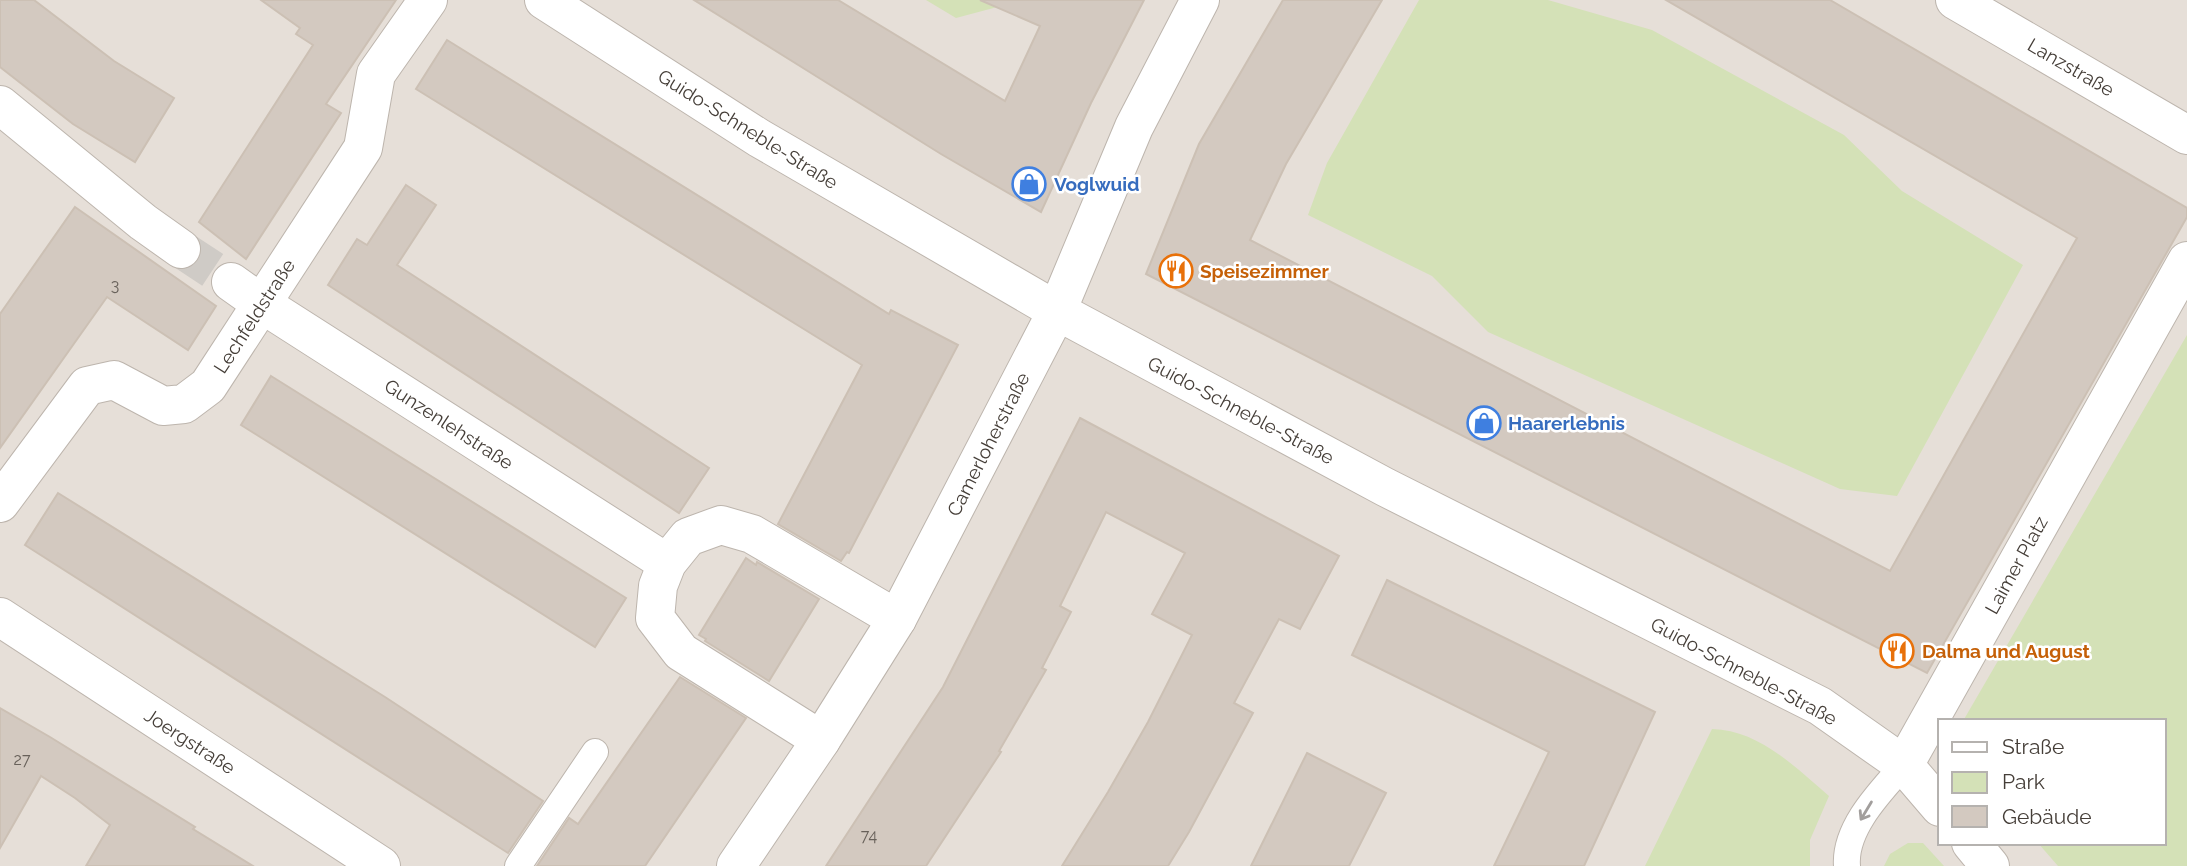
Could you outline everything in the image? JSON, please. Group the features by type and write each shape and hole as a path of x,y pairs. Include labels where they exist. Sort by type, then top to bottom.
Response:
{"street":[{"name":"Lechfeldstraße","path":"0,503 88,386 114,380 163,407 184,404 208,386 363,148 376,74 428,0"},
{"name":"Guido-Schneble-Straße","path":"544,0 759,138 1057,311 1385,487 1820,706 1904,765 1938,805"},
{"name":"Camerloherstraße","path":"745,863 897,619 1057,311 1134,127 1200,0"},
{"name":"Lanzstraße","path":"1955,0 2187,135"},
{"path":"0,106 143,222 181,248"},
{"name":"Laimer Platz","path":"1904,765 2187,261"},
{"name":"Gunzenlehstraße","path":"231,282 667,563"},
{"path":"821,740 681,652 655,618 658,586 667,563 688,537 721,525 752,534 897,619"},
{"name":"Joergstraße","path":"0,617 381,866"},
{"path":"1973,845 1990,866"}],"lane":[{"path":"518,866 595,752"},
{"name":"Laimer Platz","path":"1847,866 1846,854 1866,807 1904,765"}],"shaded area":[{"path":"0,0 2187,0 2187,866 0,866"}],"green space":[{"path":"926,0 1005,0 1001,6 956,18"},
{"path":"1419,0 1548,0 1652,30 1844,135 1902,191 2023,265 1897,496 1840,489 1488,332 1432,276 1308,215 1327,163"},
{"path":"2187,335 2187,866 2058,866 2040,845 2166,845 2166,719 1964,719"},
{"path":"1712,729 1729,731 1761,743 1789,762 1829,796 1810,840 1810,866 1645,866"},
{"path":"1908,843 1923,843 1944,866 1884,866 1890,854"}],"building":[{"path":"0,0 34,0 114,61 174,98 135,162 73,124 0,67"},
{"path":"261,0 396,0 326,104 341,113 246,259 199,222 313,45 296,34 300,28"},
{"path":"694,0 838,0 1005,101 1040,26 980,0 1144,0 1091,103 1041,212 941,154"},
{"path":"1283,0 1382,0 1286,164 1250,240 1890,571 2077,238 1666,0 1830,0 2187,208 2187,217 1927,673 1146,274 1199,144"},
{"path":"447,40 889,314 891,310 958,345 849,553 847,552 841,561 778,524 862,365 416,89"},
{"path":"406,185 436,205 397,265 709,468 679,513 328,285 357,239 367,245"},
{"path":"75,207 216,306 188,350 107,297 0,448 0,314"},
{"path":"271,376 626,598 595,647 241,425"},
{"path":"1080,418 1339,556 1300,629 1279,619 1234,703 1253,713 1189,832 1168,866 1062,866 1148,722 1192,635 1152,614 1185,553 1106,512 1060,606 1071,612 1042,668 1046,670 999,751 1001,752 926,866 826,866 943,687"},
{"path":"58,493 385,697 543,801 508,853 25,545"},
{"path":"746,558 819,599 769,681 699,635"},
{"path":"1387,580 1655,712 1584,866 1494,866 1549,752 1352,655"},
{"path":"680,677 746,718 645,866 537,866 569,818 578,824"},
{"path":"0,708 195,827 193,829 253,866 86,866 110,825 41,776 0,848"},
{"path":"1307,753 1386,793 1349,866 1251,866"}],"tunnel":[{"path":"181,249 231,282"}],"place":[{"name":"Voglwuid","path":"1029,184"},
{"name":"Speisezimmer","path":"1176,271"},
{"name":"Haarerlebnis","path":"1484,423"},
{"name":"Dalma und August","path":"1897,651"}]}
